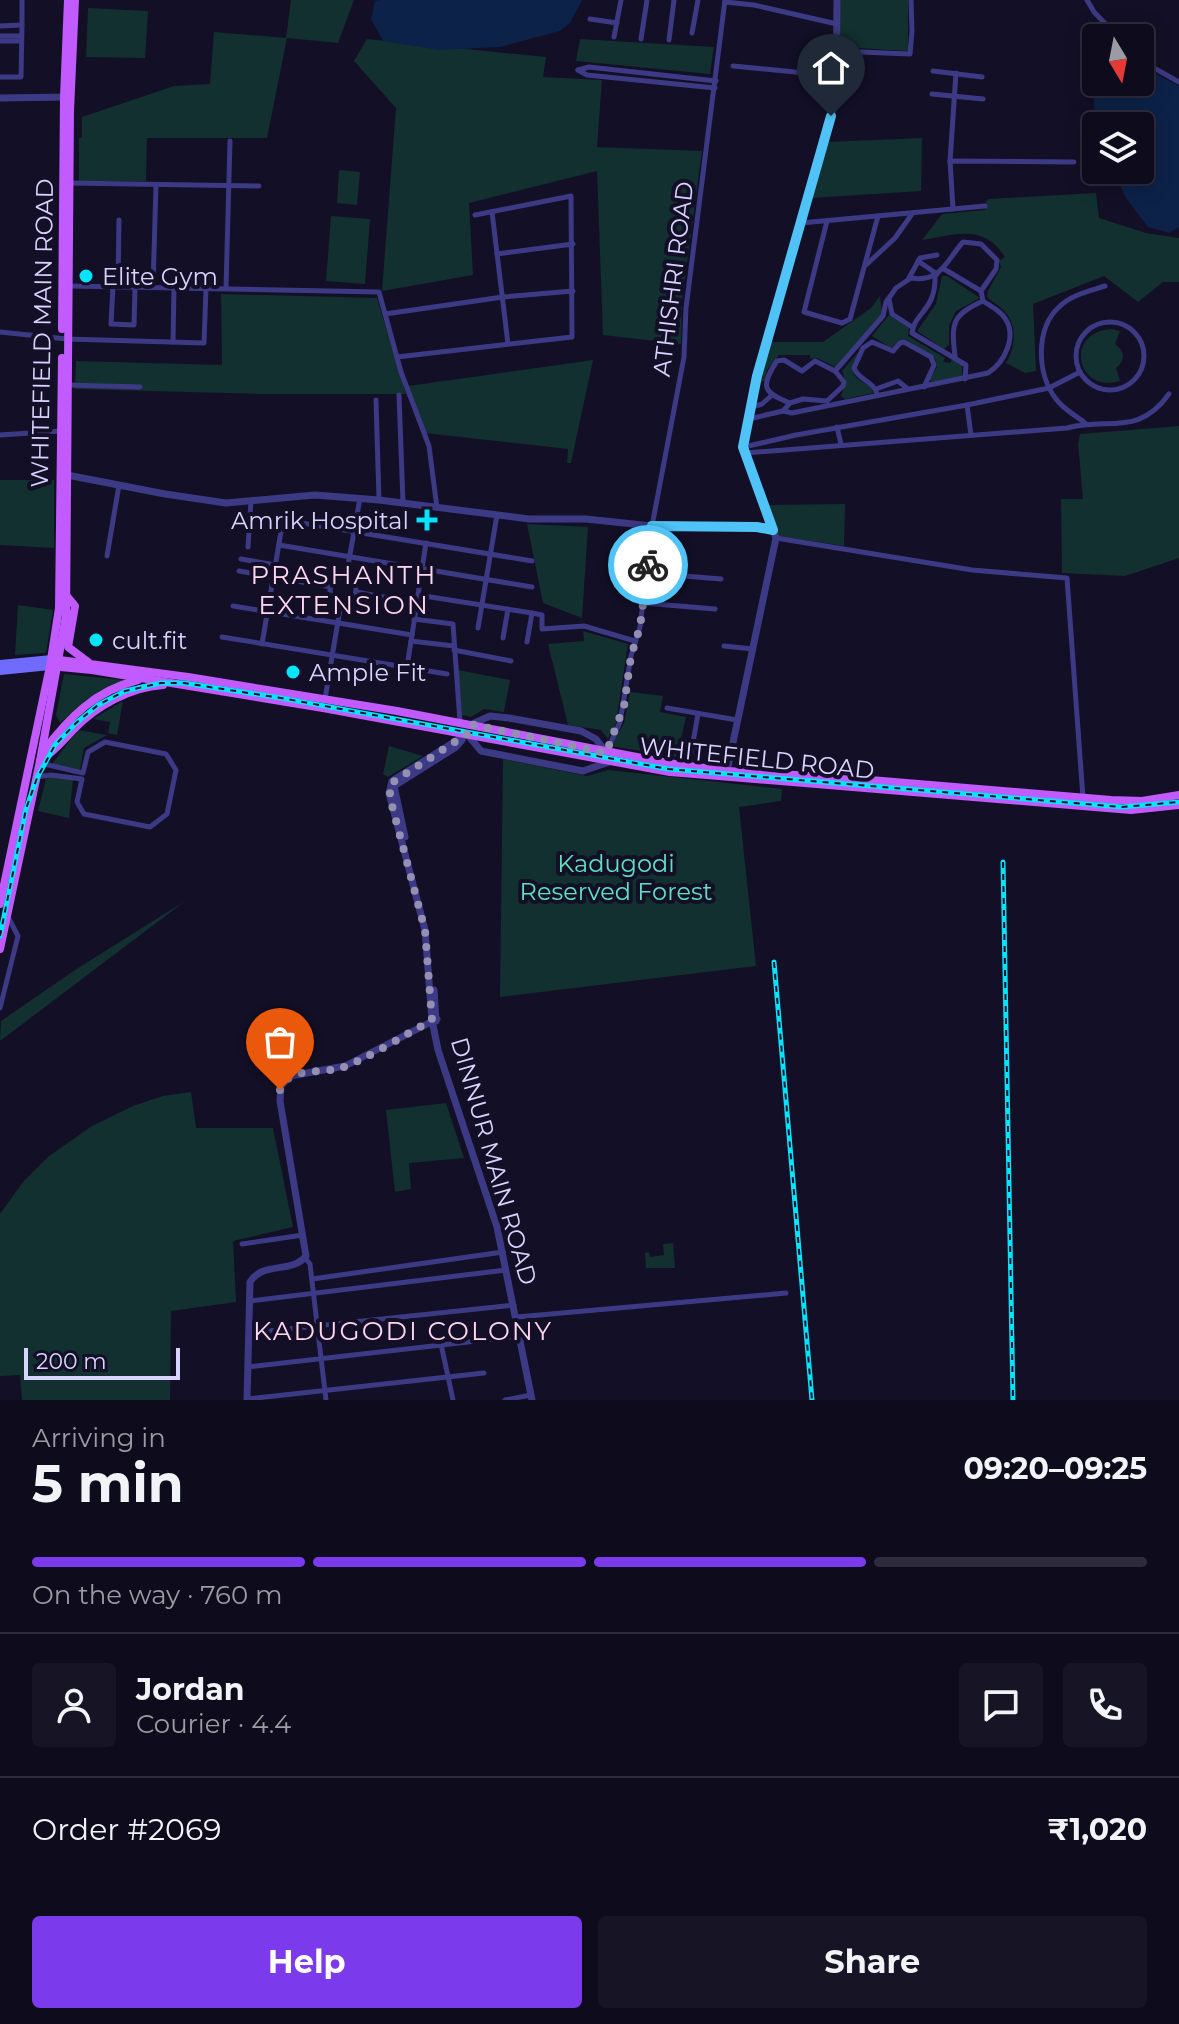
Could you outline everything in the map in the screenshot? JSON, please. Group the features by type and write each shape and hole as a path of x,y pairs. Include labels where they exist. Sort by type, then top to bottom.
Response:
{"main road":[{"name":"WHITEFIELD MAIN ROAD","path":"54,663 66,595 68,0"},
{"name":"WHITEFIELD MAIN ROAD","path":"54,663 59,608 61,431 69,286 67,97 75,0"},
{"path":"64,519 67,479"},
{"path":"66,595 75,606 68,647 88,662"},
{"name":"WHITEFIELD ROAD","path":"54,663 88,662 467,734 726,778 1142,810 1179,805"},
{"path":"0,664 54,663"},
{"path":"0,671 54,663"},
{"path":"0,949 40,760 54,663"},
{"path":"0,904 54,663"},
{"name":"WHITEFIELD ROAD","path":"54,663 176,684 235,689"},
{"path":"40,760 60,729 88,702 126,683 147,679"},
{"path":"40,760 54,752 90,713 130,692 176,684"},
{"name":"WHITEFIELD ROAD","path":"247,691 325,699 460,722 608,757 727,771 1083,798 1142,801 1179,795"}],"street":[{"path":"0,77 21,77 22,0"},
{"path":"614,37 621,0"},
{"path":"641,39 647,0"},
{"path":"669,40 674,0"},
{"path":"692,33 698,0"},
{"path":"727,771 754,649 774,534 743,450 750,407 836,98 837,0"},
{"path":"836,51 910,54 911,0"},
{"path":"1087,0 1106,24"},
{"path":"725,1 837,24"},
{"name":"ATHISHRI ROAD","path":"608,757 624,706 640,627 652,526 684,357 686,308 725,1"},
{"path":"590,19 617,23"},
{"path":"0,26 22,25"},
{"path":"0,39 21,38"},
{"path":"733,66 837,76"},
{"path":"715,88 587,75 578,70 589,67 716,81"},
{"path":"1154,68 1179,82"},
{"path":"933,71 982,77"},
{"path":"953,209 950,161 956,73"},
{"path":"932,94 983,99"},
{"path":"0,98 67,97"},
{"path":"226,288 230,141"},
{"path":"950,161 1074,162"},
{"path":"70,183 259,186"},
{"path":"153,287 156,185"},
{"path":"397,357 572,337 571,196 475,215"},
{"path":"801,223 985,206"},
{"path":"492,212 508,344"},
{"path":"864,267 895,238 913,213"},
{"path":"827,221 804,312 842,323 848,321 878,216"},
{"path":"119,220 111,324 134,325 135,287"},
{"path":"783,411 792,413 876,392 981,376 996,368 1010,340 1008,322 983,301 981,291 997,265 995,256 981,244 963,242 936,276 908,279"},
{"path":"497,254 573,244"},
{"path":"835,371 885,314 889,298 908,279 918,261 923,256 937,255"},
{"path":"918,261 936,276"},
{"path":"944,269 981,291"},
{"path":"912,327 931,303 936,276"},
{"path":"920,280 935,291"},
{"path":"69,286 379,292 397,357 429,446 437,508"},
{"path":"1086,423 1062,405 1049,388 1042,354 1049,321 1057,308 1069,299 1105,286"},
{"path":"173,342 174,287"},
{"path":"0,332 65,339 204,343 206,288"},
{"path":"385,314 503,297 573,291"},
{"path":"889,298 892,314 912,327 914,335 955,357 981,376"},
{"path":"955,357 955,320 963,311 983,301"},
{"path":"1102,323 1122,324 1138,337 1144,358 1142,368 1128,385 1107,390 1087,381 1080,372 1076,362 1079,342 1092,327 1102,323"},
{"path":"866,337 893,351 904,342 931,357 934,365 924,387"},
{"path":"872,342 863,348 854,368 856,374 876,392"},
{"path":"748,420 768,417 803,399 829,400 844,384 835,371 813,361 802,371 784,360 777,361 767,390 771,396 790,403"},
{"path":"965,379 966,365"},
{"path":"743,450 837,427 1049,388 1080,372"},
{"path":"876,392 898,381 908,389"},
{"path":"67,385 140,387"},
{"path":"743,450 1067,428 1086,423 1116,426 1133,423 1157,409 1169,394"},
{"path":"399,395 403,503"},
{"path":"750,407 762,404 771,396"},
{"path":"376,400 379,500"},
{"path":"762,404 768,417"},
{"path":"967,405 971,435"},
{"path":"837,427 841,444"},
{"path":"0,435 61,431"},
{"path":"67,479 218,502 315,495 543,519 586,519 652,526 757,527 774,534 972,570 1067,578 1083,798"},
{"path":"107,556 119,485"},
{"path":"346,577 360,498"},
{"path":"248,547 251,501"},
{"path":"478,628 497,515"},
{"path":"262,644 283,520 532,561"},
{"path":"407,667 426,543"},
{"path":"279,545 532,587"},
{"path":"241,559 275,565"},
{"path":"239,571 331,587"},
{"path":"647,573 721,579"},
{"path":"346,577 354,583 356,592 351,600 341,603 332,597 331,587 337,579 346,577"},
{"path":"356,592 417,603"},
{"path":"418,595 542,615 542,629 584,626 635,641"},
{"path":"325,699 341,603"},
{"path":"643,603 715,609"},
{"path":"233,606 411,638 511,661"},
{"path":"503,638 508,609"},
{"path":"527,642 532,613"},
{"path":"414,619 453,624 460,722"},
{"path":"222,637 447,674"},
{"path":"724,646 754,649"},
{"path":"667,708 737,720"},
{"path":"689,766 698,714"},
{"path":"496,716 581,731 596,739 608,757 583,771 481,751 467,734 470,724 484,717 496,716"},
{"name":"DINNUR MAIN ROAD","path":"467,734 456,747 398,782 393,789 429,929 434,1022 441,1062 503,1252 532,1397"},
{"path":"105,742 166,754 176,770 167,814 150,827 84,814 77,802 83,776 88,752 105,742"},
{"path":"40,760 52,771"},
{"path":"36,777 52,771 83,776"},
{"path":"0,1008 18,936 7,916"},
{"name":"DINNUR MAIN ROAD","path":"305,1258 279,1095 283,1082 291,1076 345,1066 434,1022"},
{"path":"242,1244 303,1235"},
{"path":"312,1279 503,1252"},
{"path":"326,1400 325,1391 321,1358 318,1327 309,1262 305,1258 298,1263 257,1273 250,1282 247,1400 325,1391 448,1375 484,1373"},
{"path":"249,1301 507,1270"},
{"path":"517,1317 786,1293"},
{"path":"248,1333 515,1305"},
{"path":"248,1367 521,1336"},
{"path":"441,1344 453,1400"},
{"path":"505,1400 532,1397"}],"green space":[{"path":"291,0 354,0 338,43 287,38 267,138 147,138 146,181 79,181 82,117 174,86 210,84 214,32 286,38"},
{"path":"840,0 908,0 908,51 839,47"},
{"path":"88,8 148,11 145,58 86,57"},
{"path":"367,39 546,57 543,77 602,80 597,147 702,151 682,300 681,344 603,335 597,171 469,203 473,275 382,291 396,108 354,61"},
{"path":"580,39 714,47 710,74 576,61"},
{"path":"922,138 921,191 812,198 826,142"},
{"path":"339,170 360,172 357,205 337,203"},
{"path":"1096,193 1099,218 1146,233 1179,238 1179,282 1163,282 1138,302 1104,276 1033,304 1036,371 1025,373 1006,363 1014,335 1011,321 987,297 1001,267 999,261 1005,257 997,246 988,239 968,234 922,240 942,214 985,210 989,199"},
{"path":"331,216 370,219 365,284 326,281"},
{"path":"942,276 947,276 980,298 956,311 949,326 949,345 944,349 917,331 936,304"},
{"path":"221,294 377,298 406,394 75,389 76,361 222,365"},
{"path":"880,296 882,315 839,365 835,367 817,358 810,359 810,355 779,355 767,370 764,381 758,383 769,342 823,342 871,308"},
{"path":"889,315 909,328 908,336 945,358 943,362 950,363 953,358 962,364 962,377 933,382 929,380 937,367 935,358 905,339 891,348 872,336"},
{"path":"1111,329 1120,331 1115,344 1123,359 1116,368 1120,381 1105,383 1093,379 1085,371 1081,361 1082,350 1086,340"},
{"path":"860,350 853,373 871,387 873,393 845,399 841,396 846,382 842,371"},
{"path":"593,360 571,463 567,463 568,449 424,433 408,386"},
{"path":"1179,426 1179,558 1125,576 1062,573 1061,499 1083,499 1078,444 1080,434"},
{"path":"0,480 54,480 54,548 0,545"},
{"path":"845,504 844,546 778,536 768,505"},
{"path":"527,524 588,527 582,618 543,603"},
{"path":"18,605 53,610 46,653 15,655"},
{"path":"583,631 628,644 616,723 608,739 601,730 568,725 548,644 584,641"},
{"path":"458,670 510,680 504,712 484,709 471,717 462,715"},
{"path":"64,674 123,680 86,700 60,723 56,715"},
{"path":"630,692 663,696 660,712 686,717 677,757 611,746 624,723"},
{"path":"123,701 117,735 108,733 110,722 93,719"},
{"path":"78,730 107,735 84,748 80,770 52,764"},
{"path":"389,746 423,756 388,777 383,774"},
{"name":"Kadugodi Reserved Forest","path":"503,759 587,776 608,770 782,789 781,801 739,807 756,966 500,997"},
{"path":"54,776 73,779 69,818 38,811 46,779"},
{"path":"185,901 0,1041 1,1021"},
{"path":"191,1092 196,1128 273,1128 293,1227 233,1241 236,1302 171,1311 170,1400 22,1400 20,1375 0,1376 0,1214 23,1182 49,1156 92,1126 133,1106 163,1096"},
{"path":"446,1103 464,1158 409,1163 411,1189 395,1192 386,1110"},
{"path":"673,1243 675,1268 646,1268 645,1253 649,1252 650,1257 664,1255 663,1244"}],"water":[{"path":"582,0 570,23 560,31 500,47 439,50 383,41 371,19 375,1"},
{"path":"1154,73 1179,86 1179,227 1169,233 1148,227 1120,184 1154,184 1154,112 1095,112 1093,96 1154,96"}],"railway":[{"path":"0,936 26,809 37,778 55,745 98,705 125,691 161,683 184,683 281,698 668,769 1122,807 1179,802"},
{"path":"1003,862 1013,1400"},
{"path":"774,962 812,1400"}],"way so far":[{"path":"280,1090 283,1082 291,1076 340,1068 432,1020 425,930 390,798 392,781 467,734 470,724 606,753 624,706 631,656 640,627 648,565"}],"place":[{"name":"Elite Gym","path":"86,276"},
{"name":"Amrik Hospital","path":"427,520"},
{"name":"cult.fit","path":"96,640"},
{"name":"Ample Fit","path":"293,672"}],"district":[{"name":"PRASHANTH EXTENSION","path":"344,590"},
{"name":"KADUGODI COLONY","path":"403,1331"}],"route":[{"path":"648,565 652,526 757,527 773,530 743,447 757,376 831,116"}]}
